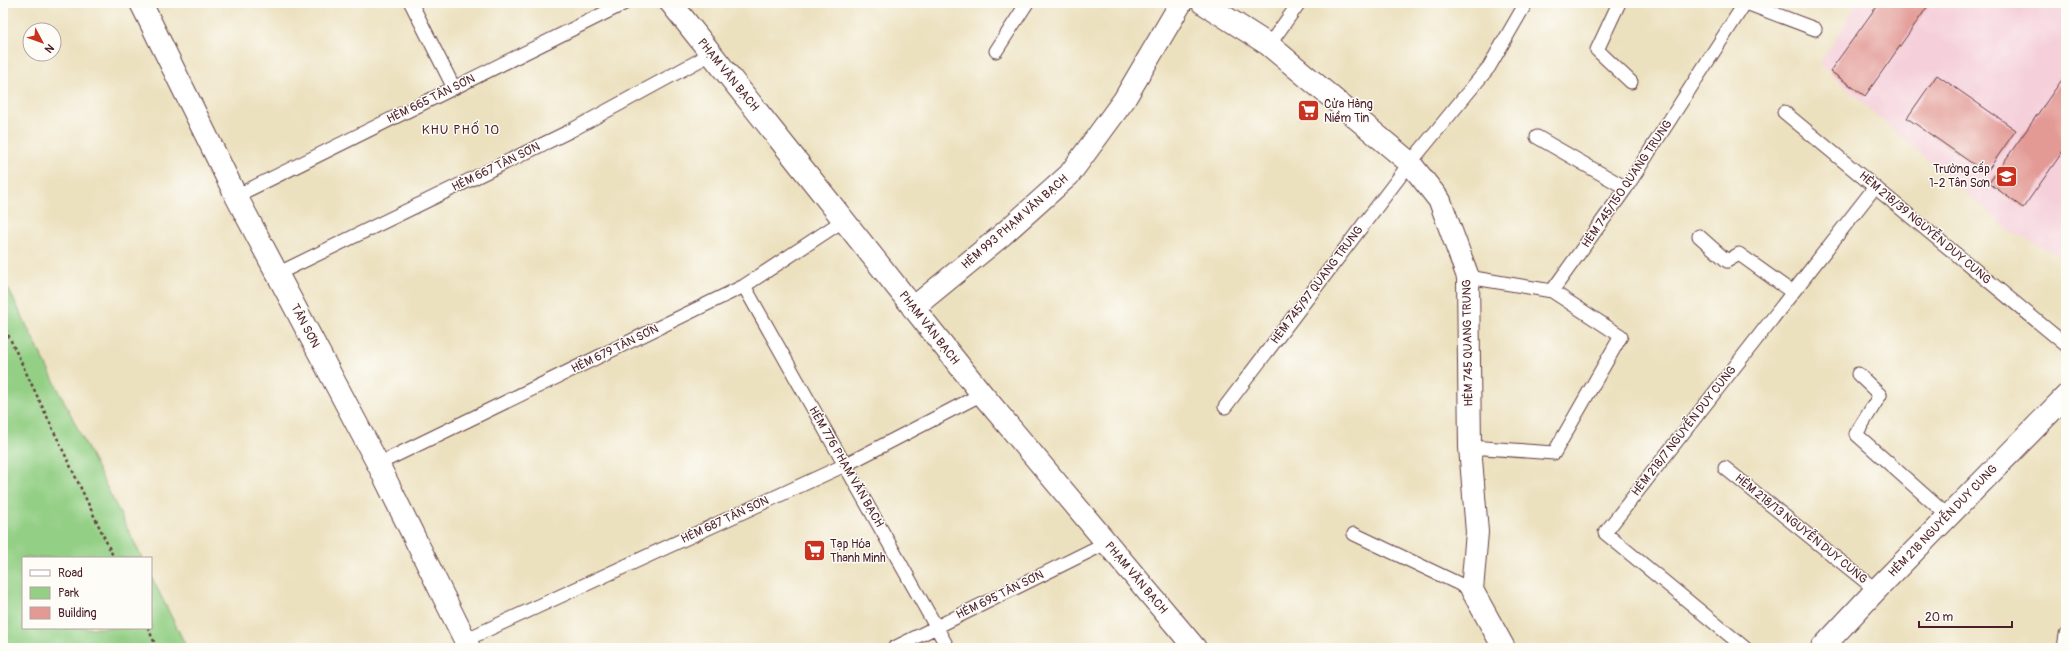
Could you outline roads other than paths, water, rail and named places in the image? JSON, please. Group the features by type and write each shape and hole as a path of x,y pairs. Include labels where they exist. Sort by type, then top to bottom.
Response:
{"street":[{"name":"TÂN SƠN","path":"141,3 236,196 378,464 467,644"},
{"name":"PHẠM VĂN BẠCH","path":"671,3 982,394 1195,648"},
{"name":"HẺM 993 PHẠM VĂN BẠCH","path":"913,308 1001,236 1069,175 1124,100 1181,3"},
{"name":"HẺM 745 QUANG TRUNG","path":"1202,3 1269,45 1410,163 1440,201 1468,277 1470,447 1477,532 1472,590"},
{"name":"HẺM 218 NGUYỄN DUY CUNG","path":"1822,648 1876,590 2065,397"},
{"path":"1472,590 1504,648"}],"lane":[{"path":"411,3 454,88"},
{"name":"HẺM 665 TÂN SƠN","path":"236,196 625,3"},
{"path":"996,51 1027,3"},
{"path":"1269,45 1299,3"},
{"name":"HẺM 745/97 QUANG TRUNG","path":"1225,407 1410,163 1489,67 1526,3"},
{"path":"1619,3 1597,50 1631,82"},
{"path":"1746,3 1815,29"},
{"name":"HẺM 745/150 QUANG TRUNG","path":"1552,291 1626,188 1746,3"},
{"name":"HẺM 667 TÂN SƠN","path":"277,274 570,131 711,54"},
{"name":"HẺM 218/39 NGUYỄN DUY CUNG","path":"1784,112 2066,345"},
{"path":"1537,137 1626,188"},
{"name":"HẺM 218/7 NGUYỄN DUY CUNG","path":"1745,648 1605,534 1875,187"},
{"name":"HẺM 679 TÂN SƠN","path":"378,464 744,286 844,220"},
{"path":"1698,236 1727,261 1739,254 1792,292"},
{"path":"1468,277 1552,291 1621,336 1554,453 1470,447"},
{"name":"HẺM 776 PHẠM VĂN BẠCH","path":"744,286 948,648"},
{"path":"1858,374 1880,395 1856,434 1948,516"},
{"name":"HẺM 687 TÂN SƠN","path":"467,644 845,464 982,394"},
{"name":"HẺM 218/13 NGUYỄN DUY CUNG","path":"1725,468 1876,590"},
{"path":"1354,534 1472,590"},
{"name":"HẺM 695 TÂN SƠN","path":"894,648 1106,543"},
{"path":"2064,648 2066,634"}],"place":[{"name":"Cửa Hàng Niềm Tin","path":"1308,111"},
{"name":"Trường cấp 1-2 Tân Sơn","path":"2006,176"},
{"name":"Tạp Hóa Thanh Minh","path":"815,551"}],"district":[{"name":"KHU PHỐ 10","path":"461,130"}]}
